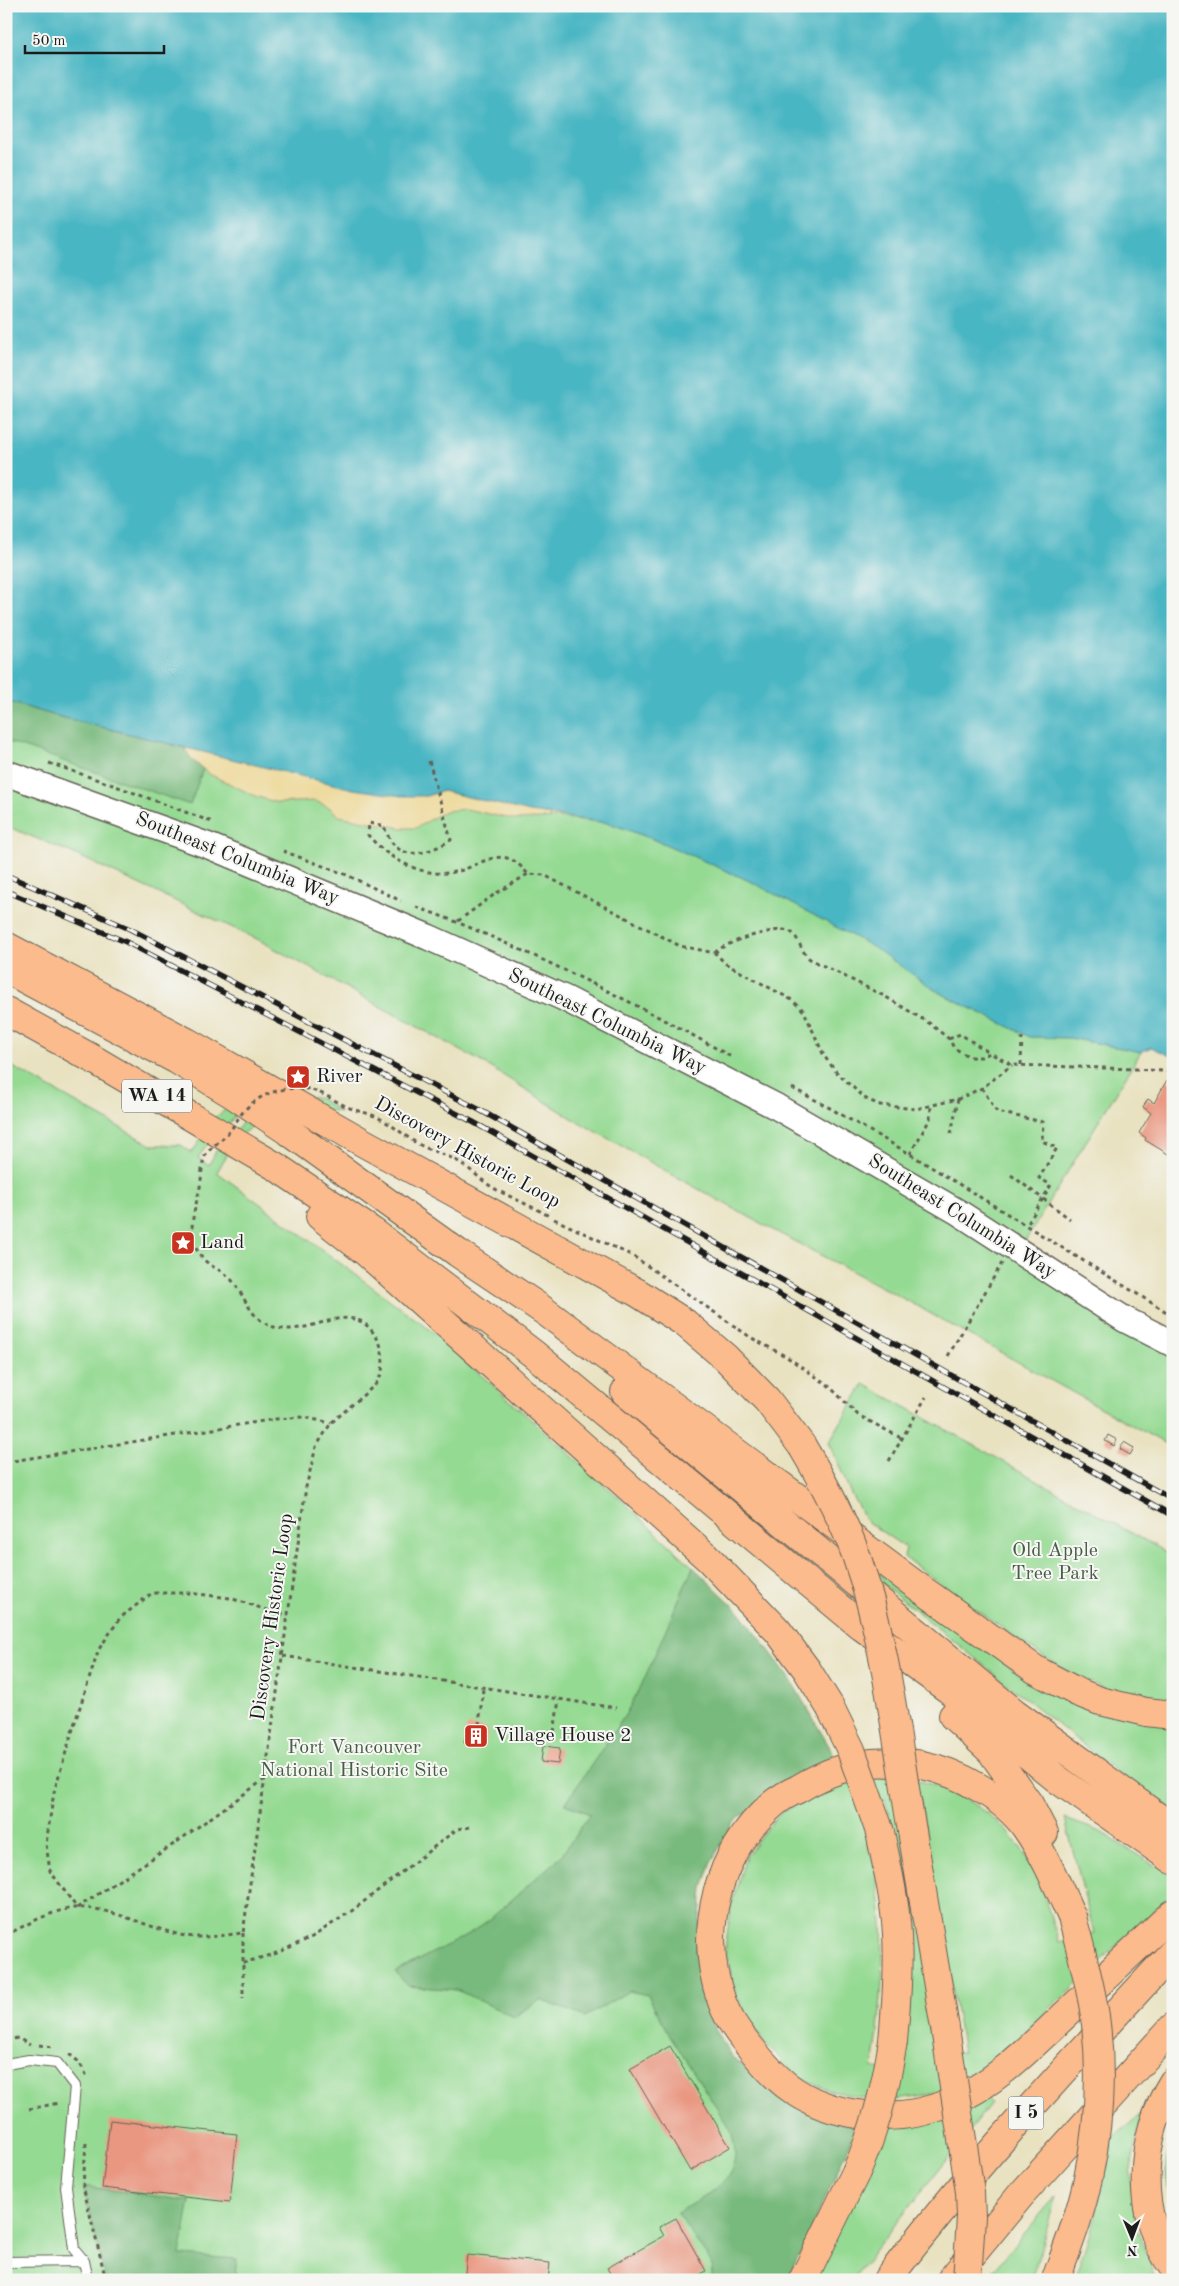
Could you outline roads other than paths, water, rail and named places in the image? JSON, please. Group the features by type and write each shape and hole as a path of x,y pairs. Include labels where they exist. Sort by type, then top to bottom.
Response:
{"highway":[{"path":"6,946 170,1032 364,1143 638,1293 685,1323 726,1358 768,1400 802,1446 840,1517 866,1585 881,1648 945,2028 970,2192 971,2217 967,2280"},
{"path":"6,969 118,1027 234,1095 346,1172 458,1253 543,1310 1015,1658 1056,1681 1100,1701 1146,1712 1173,1715"},
{"name":"WA 14","path":"6,1012 93,1059 220,1135"},
{"path":"220,1135 320,1195 436,1278 535,1355 861,1626 948,1690 1057,1779 1161,1831"},
{"path":"220,1135 367,1253 709,1559 778,1631 807,1670 830,1707 854,1758 880,1832 894,1905 897,1934 897,1994 892,2041 877,2113 856,2172 803,2280"},
{"path":"458,1253 1015,1713 1161,1831 1173,1860"},
{"path":"861,1626 991,1751 1029,1804 1047,1840 1072,1917 1087,1970 1095,2018 1098,2077 1097,2128 1088,2179 1056,2280"},
{"path":"1072,1917 1044,1859 1025,1826 994,1796 960,1778 923,1765 883,1762 845,1768 809,1782 774,1802 743,1835 726,1867 715,1894 711,1946 714,1974 722,2004 738,2032 764,2065 787,2086 818,2103 833,2108 866,2115 899,2115 918,2112 949,2103 996,2076 1038,2040 1173,1913"},
{"name":"I 5","path":"887,2280 931,2224 1018,2122 1173,1952"},
{"name":"I 5","path":"952,2280 1026,2189 1173,2027"},
{"path":"1173,2082 1153,2125 1148,2144 1146,2183 1152,2223 1157,2239 1173,2267"}],"street":[{"name":"Southeast Columbia Way","path":"6,773 81,798 235,856 428,937 564,998 777,1107 906,1181 1124,1318 1173,1344"}],"lane":[{"path":"6,2064 30,2060 57,2063 75,2086 66,2187 74,2248 84,2261 88,2280"},
{"path":"6,2262 84,2261"}],"water":[{"path":"6,6 1173,6 1173,1057 1151,1047 1141,1052 1070,1038 1030,1037 940,993 873,947 752,882 658,841 609,823 530,812 443,791 426,796 401,796 353,789 53,715 6,701"}],"railway":[{"path":"6,875 130,929 478,1109 1173,1500"},
{"path":"6,891 126,942 473,1122 1173,1516"}],"place":[{"name":"River","path":"298,1077"},
{"name":"Land","path":"183,1243"},
{"name":"Village House 2","path":"476,1736"}],"park label":[{"name":"Old Apple Tree Park","path":"1055,1562"},
{"name":"Fort Vancouver National Historic Site","path":"354,1760"}]}
